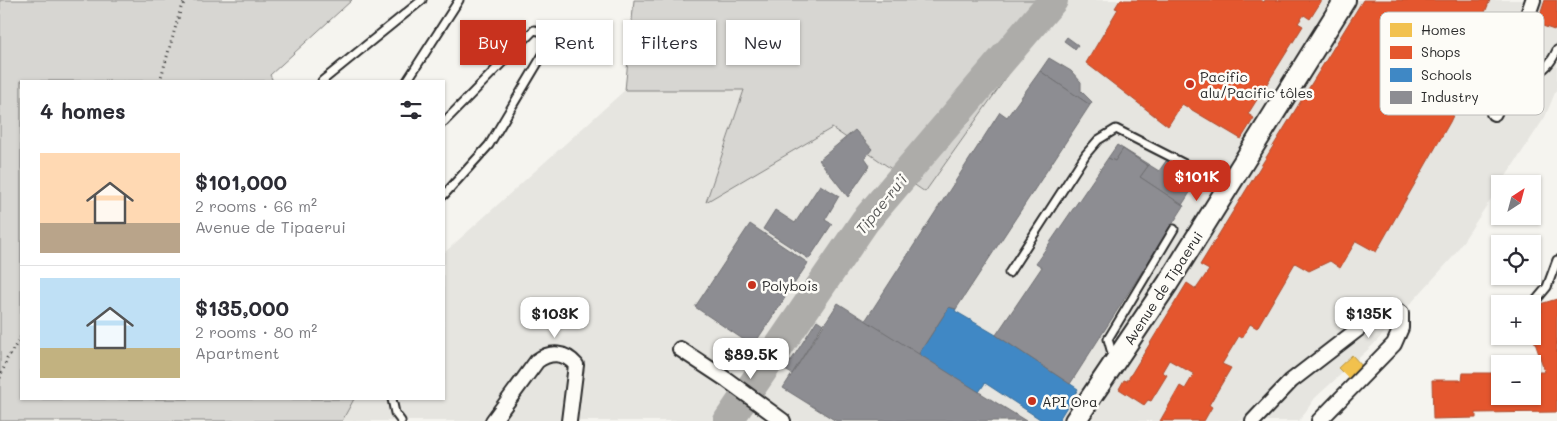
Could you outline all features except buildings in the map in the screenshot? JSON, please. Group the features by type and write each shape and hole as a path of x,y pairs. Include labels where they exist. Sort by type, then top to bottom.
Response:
{"main road":[{"name":"Avenue de Tipaerui","path":"1075,421 1168,283 1345,0"}],"street":[{"path":"1529,12 1533,0"},
{"path":"1253,421 1291,381 1379,313 1393,309 1401,313 1401,328 1394,344 1319,421"},
{"path":"680,349 756,401 775,419"},
{"path":"493,421 537,361 555,353 570,358 576,365 569,421"}],"lane":[{"path":"323,80 422,0"},
{"path":"408,80 459,0"},
{"path":"445,121 534,30 544,32 550,41 489,144 445,194"},
{"path":"1544,68 1549,64 1557,50"},
{"path":"1009,273 1086,154 1098,140 1116,129 1228,186"},
{"path":"1115,362 1108,339 1174,229"},
{"path":"1541,295 1547,287 1557,260"},
{"path":"392,400 395,413 401,421"}],"path":[{"path":"160,80 181,8 186,0"},
{"path":"0,378 7,359 20,339"}],"shaded area":[{"path":"0,0 352,0 270,75 272,80 20,80 20,400 353,400 342,421 0,421"},
{"path":"634,0 1065,0 1047,20 925,192 832,128 706,202 744,90 625,90 628,65 716,65 716,20 632,20"},
{"path":"1065,0 1557,0 1557,88 1545,117 1507,175 1491,175 1491,199 1452,258 1373,345 1315,398 1299,421 342,421 353,400 445,400 445,252 625,90 744,89 706,202 832,128 925,192 1047,20"}],"waterway":[{"name":"Tipae-ru’i","path":"728,421 865,221 1053,0"}],"place":[{"name":"Pacific alu/Pacific tôles","path":"1190,84"},
{"name":"Polybois","path":"752,285"},
{"name":"API Ora","path":"1032,401"}]}
